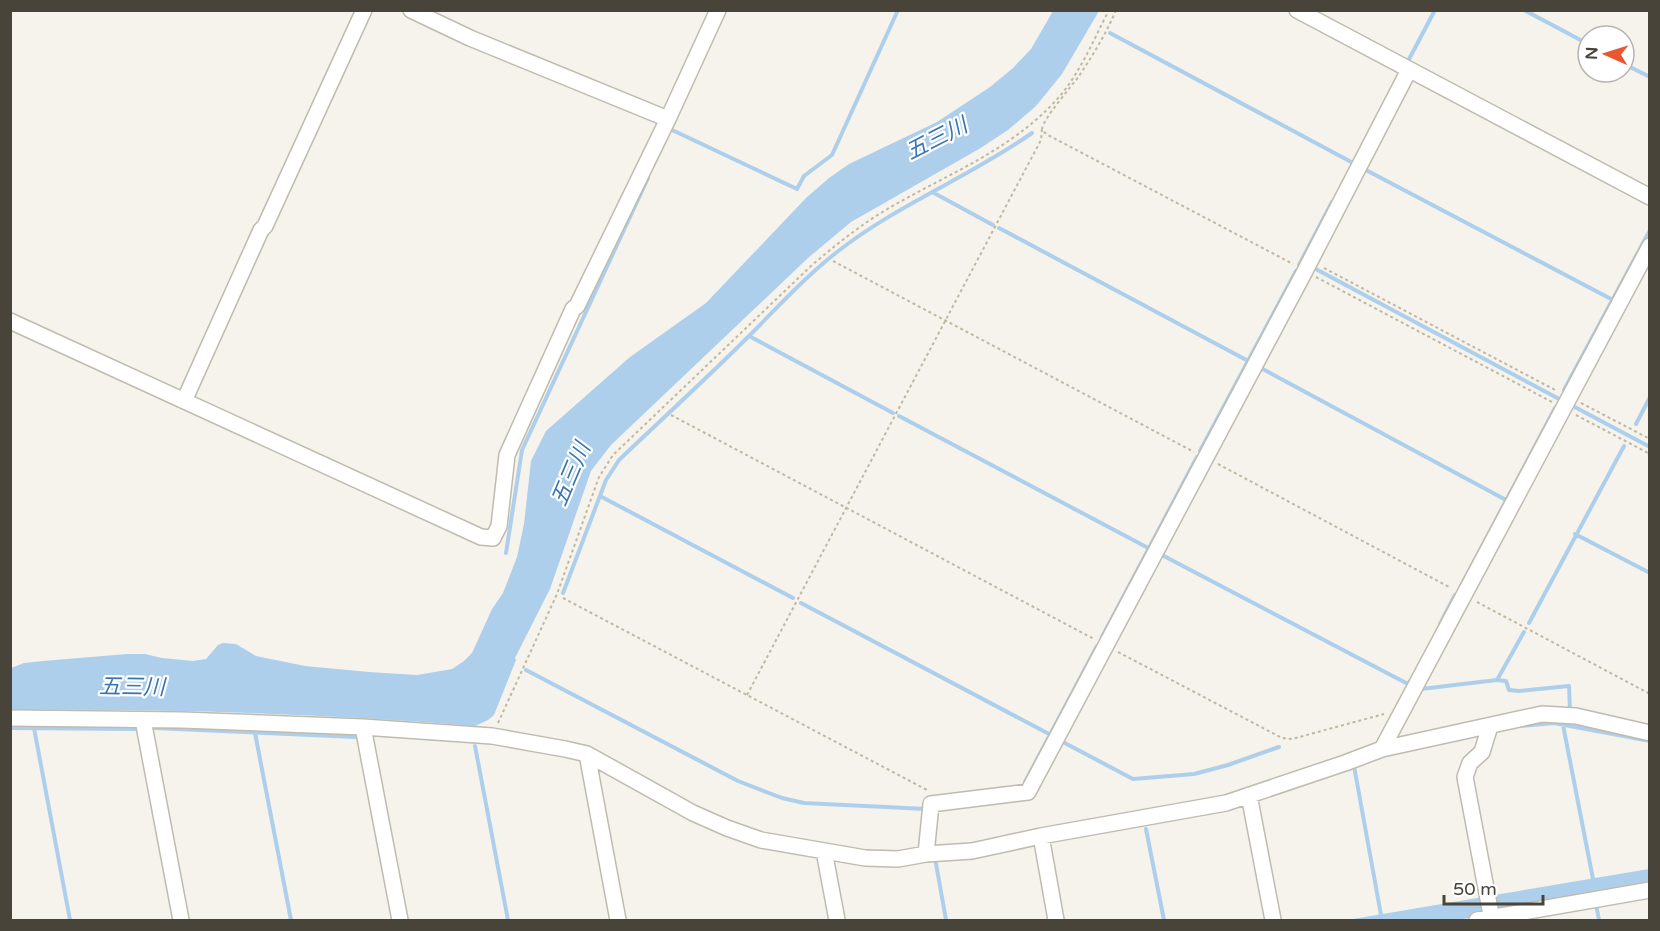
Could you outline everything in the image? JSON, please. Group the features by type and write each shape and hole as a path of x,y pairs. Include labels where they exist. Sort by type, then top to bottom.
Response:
{"street":[{"path":"184,401 364,10"},
{"path":"411,10 470,38 668,119"},
{"path":"10,321 481,537 493,538 501,515 507,455 573,309 577,306 668,119 718,10"},
{"path":"1297,10 1650,198"},
{"path":"926,854 931,804 1028,792 1409,70"},
{"path":"1382,748 1650,246"},
{"path":"10,718 182,720 363,727 492,736 587,754 693,813 762,840 824,851 898,859 926,854 972,851 1226,802 1345,763 1382,748 1542,714 1576,716 1650,733"},
{"path":"143,720 181,921"},
{"path":"1490,726 1482,752 1470,764 1465,777 1486,894 1487,920 1650,890"},
{"path":"363,727 400,921"},
{"path":"587,754 618,921"},
{"path":"1249,795 1273,918"},
{"path":"1041,836 1056,921"},
{"path":"824,851 837,921"}],"path":[{"path":"492,736 557,594 599,477 613,454 811,266 842,240 878,215 995,150 1037,119 1060,96 1109,10"},
{"path":"747,695 1041,140 1042,129"},
{"path":"833,261 1650,694"},
{"path":"1310,261 1650,439"},
{"path":"670,415 1282,738 1292,739 1380,715 1402,712"},
{"path":"563,598 931,792 931,804"}],"water":[{"name":"五三川","path":"1053,11 1099,11 1062,74 1036,106 1008,130 979,149 851,222 808,258 611,445 591,471 550,589 515,658 494,715 488,720 475,726 243,713 11,710 11,668 24,663 127,654 145,654 193,661 206,659 218,645 223,643 236,644 256,656 305,666 369,672 417,675 452,669 464,661 472,653 492,609 503,593 517,557 524,524 531,461 546,431 630,357 706,303 807,197 829,178 849,164 937,122 990,87 1013,68 1031,49"},
{"path":"1649,869 1649,888 1457,920 1347,920"}],"waterway":[{"path":"670,129 797,189 804,176 832,155 898,10"},
{"path":"1407,63 1435,10"},
{"path":"1524,10 1576,38"},
{"path":"1110,33 1355,164"},
{"path":"1636,70 1650,77"},
{"path":"563,593 606,480 619,460 802,282 837,252 884,219 984,163 1032,133"},
{"path":"1364,169 1613,300"},
{"path":"506,553 522,450 648,178"},
{"path":"934,193 993,225"},
{"path":"1299,265 1332,202"},
{"path":"999,228 1252,363"},
{"path":"1564,390 1650,230"},
{"path":"1312,267 1563,401"},
{"path":"1200,451 1296,271"},
{"path":"749,336 893,413"},
{"path":"1259,367 1506,500"},
{"path":"1636,424 1650,397"},
{"path":"1571,405 1650,447"},
{"path":"1461,586 1555,408"},
{"path":"899,416 1152,550"},
{"path":"1529,623 1624,446"},
{"path":"1102,637 1197,457"},
{"path":"600,496 793,598"},
{"path":"1575,534 1650,573"},
{"path":"1160,554 1408,684 1410,681"},
{"path":"1440,624 1455,595"},
{"path":"801,603 1049,734"},
{"path":"1497,680 1524,632"},
{"path":"1025,782 1097,646"},
{"path":"526,670 738,781 782,798 804,803 926,809"},
{"path":"1421,689 1497,680 1506,681 1509,690 1519,691 1569,686 1570,710"},
{"path":"1565,719 1563,725 1593,879"},
{"path":"1520,726 1554,723 1650,741"},
{"path":"10,728 135,729"},
{"path":"34,728 70,920"},
{"path":"154,728 355,737"},
{"path":"255,733 291,920"},
{"path":"1061,741 1133,779 1194,774 1279,747"},
{"path":"475,746 508,920"},
{"path":"1354,766 1381,915"},
{"path":"1146,829 1164,920"},
{"path":"935,858 946,920"},
{"path":"1596,904 1599,920"}]}
